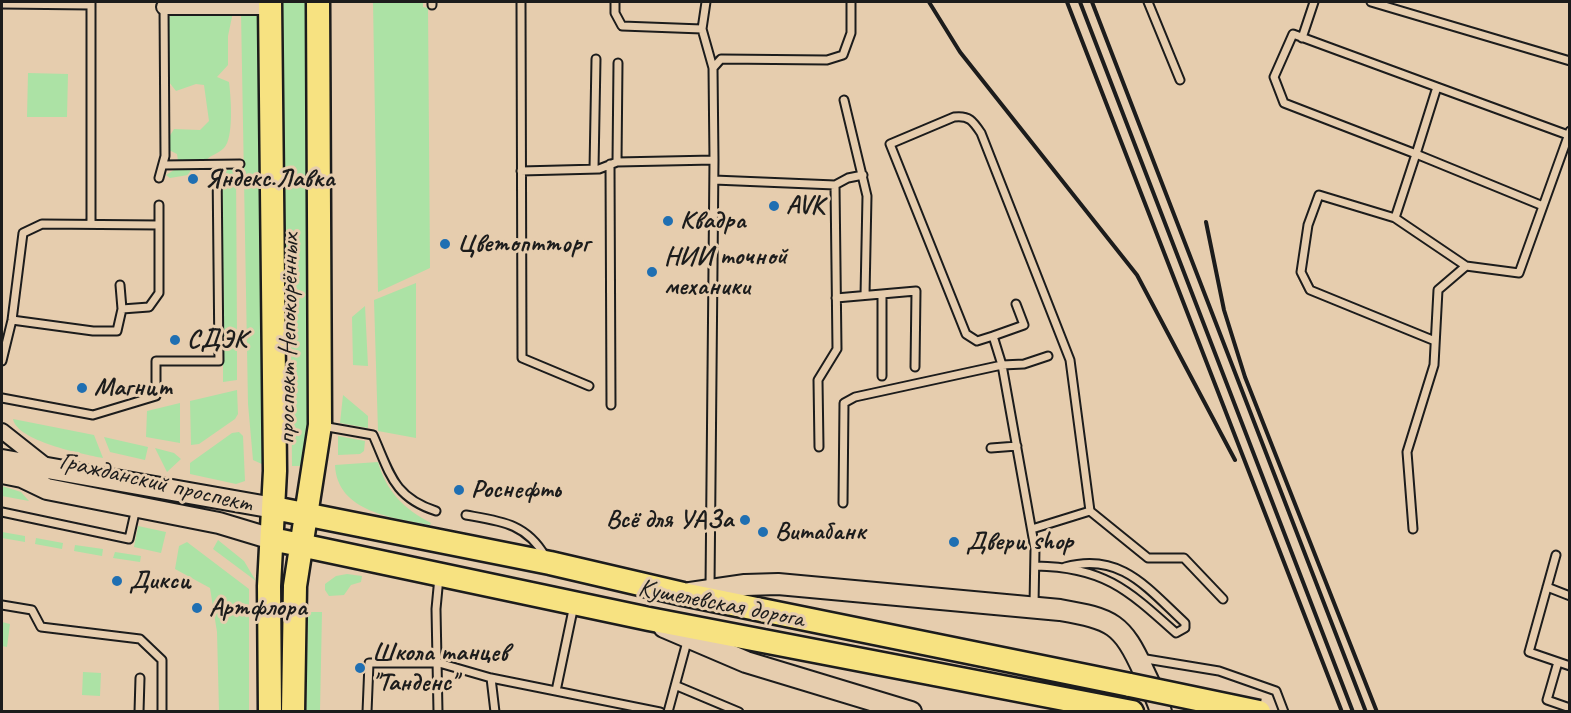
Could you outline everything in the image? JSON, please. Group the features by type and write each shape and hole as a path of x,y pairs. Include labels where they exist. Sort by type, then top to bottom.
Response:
{"main road":[{"name":"проспект Непокорённых","path":"293,711 295,586 320,425 318,2"},
{"name":"проспект Непокорённых","path":"270,4 274,508 269,586 270,711"},
{"name":"Гражданский проспект","path":"2,460 307,515"},
{"name":"Гражданский проспект","path":"2,473 22,477 47,489 219,523 272,539 300,544"},
{"name":"Кушелевская дорога","path":"307,515 550,563 683,594 1259,711"},
{"name":"Кушелевская дорога","path":"300,544 649,619 1132,711"},
{"path":"771,612 765,607 762,599 764,592 774,584"},
{"path":"683,594 774,584 1092,615 1120,629 1130,641 1161,711"},
{"path":"649,619 688,638 759,664 907,711"},
{"path":"759,664 755,649 766,642"}],"street":[{"path":"164,4 270,4"},
{"name":"Гражданский проспект","path":"2,431 47,467"}],"lane":[{"path":"521,2 522,358 589,386"},
{"path":"615,2 615,13 622,26 702,29"},
{"path":"705,2 702,29 713,69 714,160 710,590"},
{"path":"713,69 721,59 827,60 843,55 851,33 851,2"},
{"path":"1148,2 1180,80"},
{"path":"1302,38 1314,2"},
{"path":"1374,2 1569,61"},
{"path":"2,4 91,3 92,224"},
{"path":"159,178 163,165 168,110 164,4"},
{"path":"1435,341 1310,290 1301,272 1308,225 1319,195 1374,209 1395,218 1466,266 1519,273 1543,206 1569,133 1293,34 1274,77 1284,103 1543,206"},
{"path":"594,169 596,59"},
{"path":"611,405 614,163 618,63"},
{"path":"1395,218 1437,87"},
{"path":"844,100 867,196 865,295"},
{"path":"1016,304 1024,325 976,341 966,334 890,144 954,117 965,116 972,120 981,134 1070,360 1090,511 1148,558 1184,558 1223,600"},
{"path":"521,171 594,169 614,163 714,160"},
{"path":"163,165 240,164"},
{"path":"2,399 93,415 156,396 156,361 219,361 217,165"},
{"path":"714,180 835,185 848,178 863,175"},
{"path":"819,447 818,380 837,349 835,185"},
{"path":"122,309 149,307 159,293 159,205"},
{"path":"2,361 12,320 23,233 42,224 159,225"},
{"path":"1413,529 1407,452 1434,365 1438,290 1466,266"},
{"path":"12,320 93,331 117,330 122,309 120,285"},
{"path":"836,298 916,291 915,367"},
{"path":"882,294 882,376"},
{"path":"993,336 1002,365 1032,529 1036,566 1034,608"},
{"path":"843,503 844,403 855,397 1002,365 1024,364 1048,356"},
{"path":"320,425 373,435 391,477 399,489 416,505 436,511"},
{"path":"991,448 1017,446"},
{"path":"2,512 129,539 136,508"},
{"path":"1032,529 1090,511"},
{"path":"466,515 518,526 540,546 550,563"},
{"path":"1556,555 1529,652 1569,666"},
{"path":"1036,566 1065,567 1116,583 1176,633 1185,628 1185,623 1136,578 1121,568 1080,563 1065,567"},
{"path":"438,711 439,663 436,609 439,575"},
{"path":"1547,587 1569,596"},
{"path":"556,691 575,604"},
{"path":"2,605 32,610 41,627 140,639 162,660 162,711"},
{"path":"668,711 677,686 688,638"},
{"path":"1138,658 1220,671 1276,691 1284,711"},
{"path":"1558,662 1547,700 1569,708"},
{"path":"367,711 369,663 439,663 491,678 660,711"},
{"path":"139,711 140,678"},
{"path":"491,678 495,711"},
{"path":"677,686 739,711"}],"green space":[{"path":"281,2 307,2 310,394 303,466 292,466 291,340 283,272"},
{"path":"373,2 423,2 423,7 428,8 430,268 378,292"},
{"path":"189,12 233,12 228,36 228,65 217,77 229,82 231,117 227,143 222,150 204,162 195,163 188,175 170,178 166,175 179,167 177,154 163,147 174,129 200,130 209,121 204,85 196,84 176,91 161,72 169,42 166,19"},
{"path":"241,12 260,12 264,465 253,460 248,404"},
{"path":"28,73 68,74 67,117 27,117"},
{"path":"236,169 237,336 224,336 222,175 227,170"},
{"path":"416,283 416,438 378,431 374,300"},
{"path":"365,306 368,366 353,365 352,317"},
{"path":"223,342 237,342 237,380 223,382"},
{"path":"237,390 238,414 235,419 199,444 191,445 190,401"},
{"path":"343,395 368,416 368,428 340,423"},
{"path":"180,403 180,443 146,437 147,411"},
{"path":"13,419 94,435 103,458 66,450 38,440 17,427"},
{"path":"239,432 243,436 245,481 236,484 190,474 190,463 232,433"},
{"path":"338,436 365,441 364,451 360,454 338,455"},
{"path":"104,437 148,447 145,460 110,452"},
{"path":"155,448 174,453 181,459 167,472"},
{"path":"378,462 386,482 397,498 412,512 431,523 430,525 385,516 357,503 346,494 338,481 335,465"},
{"path":"2,486 21,492 29,501 2,496"},
{"path":"138,526 166,532 161,553 134,547"},
{"path":"2,532 25,536 25,542 2,538"},
{"path":"36,538 63,543 62,549 35,544"},
{"path":"218,540 244,561 256,581 213,549"},
{"path":"187,542 249,589 249,711 219,711 217,632 210,588 175,569 179,546"},
{"path":"75,545 103,549 102,556 74,551"},
{"path":"115,552 141,556 140,562 113,558"},
{"path":"347,574 362,576 361,582 351,585 344,595 329,596 325,590 325,584 336,576"},
{"path":"308,612 322,612 320,711 306,711"},
{"path":"2,622 10,624 7,647 2,646"},
{"path":"83,672 101,673 100,696 82,695"}],"railway":[{"path":"929,2 960,52 1137,275 1235,460"},
{"path":"1067,2 1342,712"},
{"path":"1080,2 1353,712"},
{"path":"1092,2 1366,712"},
{"path":"1206,222 1224,310 1245,377 1377,712"}],"place":[{"name":"Яндекс.Лавка","path":"193,179"},
{"name":"AVK","path":"774,206"},
{"name":"Квадра","path":"668,221"},
{"name":"Цветоптторг","path":"445,244"},
{"name":"НИИ точной механики","path":"652,272"},
{"name":"СДЭК","path":"175,340"},
{"name":"Магнит","path":"82,388"},
{"name":"Роснефть","path":"459,490"},
{"name":"Всё для УАЗа","path":"745,520"},
{"name":"Витабанк","path":"763,532"},
{"name":"Двери shop","path":"954,542"},
{"name":"Дикси","path":"117,581"},
{"name":"Артфлора","path":"197,608"},
{"name":"Школа танцев \"Танденс\"","path":"360,668"}]}
